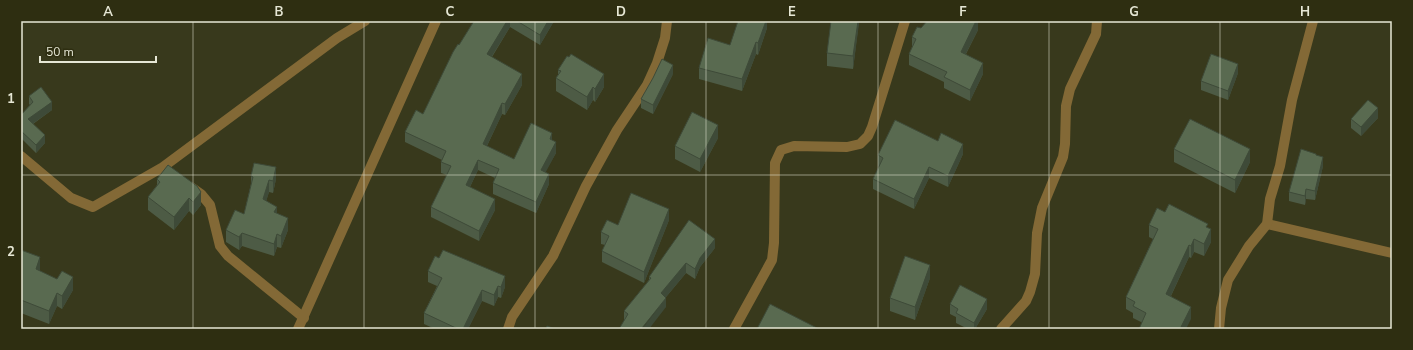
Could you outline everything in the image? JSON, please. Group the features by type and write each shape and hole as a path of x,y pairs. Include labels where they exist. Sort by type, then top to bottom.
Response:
{"street":[{"path":"21,156 71,198 93,207 166,169 336,38 365,21"},
{"path":"298,329 436,21"},
{"path":"508,329 512,318 553,256 586,186 604,156 617,130 647,85 657,64 666,38 668,21"},
{"path":"734,329 772,260 774,243 775,163 781,150 794,146 847,147 860,144 868,136 906,21"},
{"path":"1001,329 1026,301 1030,292 1035,274 1036,233 1042,208 1063,157 1068,94 1096,34 1097,21"},
{"path":"1219,329 1221,308 1228,280 1249,246 1267,224 1270,199 1280,166 1292,100 1313,21"},
{"path":"182,180 201,194 210,205 220,246 228,256 304,318"},
{"path":"1267,224 1392,253"}],"building":[{"path":"474,21 507,21 487,54 522,74 505,104 502,103 483,144 514,159 531,123 552,133 550,139 556,142 541,170 549,174 536,202 493,183 499,169 478,160 466,185 495,199 479,231 431,207 451,166 441,162 446,151 405,132 416,110 423,114 453,52"},
{"path":"517,21 548,21 540,35"},
{"path":"738,21 766,21 758,43 756,42 742,79 699,68 708,38 730,45"},
{"path":"831,21 858,21 853,56 827,53"},
{"path":"927,21 976,21 961,52 983,63 970,90 944,77 947,72 909,54 916,39 912,37 917,27 921,28"},
{"path":"571,54 604,74 595,89 593,87 587,97 556,78 561,71 558,70 567,56 569,57"},
{"path":"1211,54 1238,64 1228,91 1201,81"},
{"path":"662,59 673,65 653,105 641,99"},
{"path":"41,87 52,102 28,119 45,135 36,145 21,131 21,115 33,102 29,96"},
{"path":"1368,100 1378,108 1361,127 1351,119"},
{"path":"692,112 718,125 700,159 675,146"},
{"path":"1190,119 1250,149 1235,180 1174,149"},
{"path":"895,120 938,141 941,133 963,144 948,176 929,167 914,199 873,179 883,158 878,155"},
{"path":"1301,149 1323,157 1315,191 1306,189 1305,196 1289,192"},
{"path":"254,163 276,167 273,181 269,180 263,199 277,207 274,212 288,218 281,236 277,234 274,244 242,233 239,237 226,230 235,210 244,214 253,177 251,176"},
{"path":"168,165 197,186 201,192 193,202 189,198 174,217 148,197 160,182 157,179"},
{"path":"631,193 669,209 644,272 602,251 609,236 601,232 607,220 618,225"},
{"path":"1169,204 1208,224 1206,227 1211,229 1204,244 1194,239 1191,246 1189,245 1166,294 1191,307 1180,329 1139,329 1146,313 1133,306 1135,302 1126,297 1158,229 1149,225 1157,208 1165,212"},
{"path":"689,220 715,239 700,258 695,269 686,263 661,293 666,298 642,328 643,329 619,329 628,314 624,311 651,278 649,277"},
{"path":"21,250 40,257 36,269 57,279 62,271 73,277 62,296 57,293 49,311 21,300"},
{"path":"443,250 505,276 501,287 498,286 494,295 482,290 463,329 458,329 424,313 442,278 428,271 435,256 439,258"},
{"path":"905,256 930,265 915,307 890,298"},
{"path":"960,285 987,299 974,323 956,313 958,309 950,304"},
{"path":"770,304 819,329 757,329"},
{"path":"547,326 555,329 546,329"}]}
